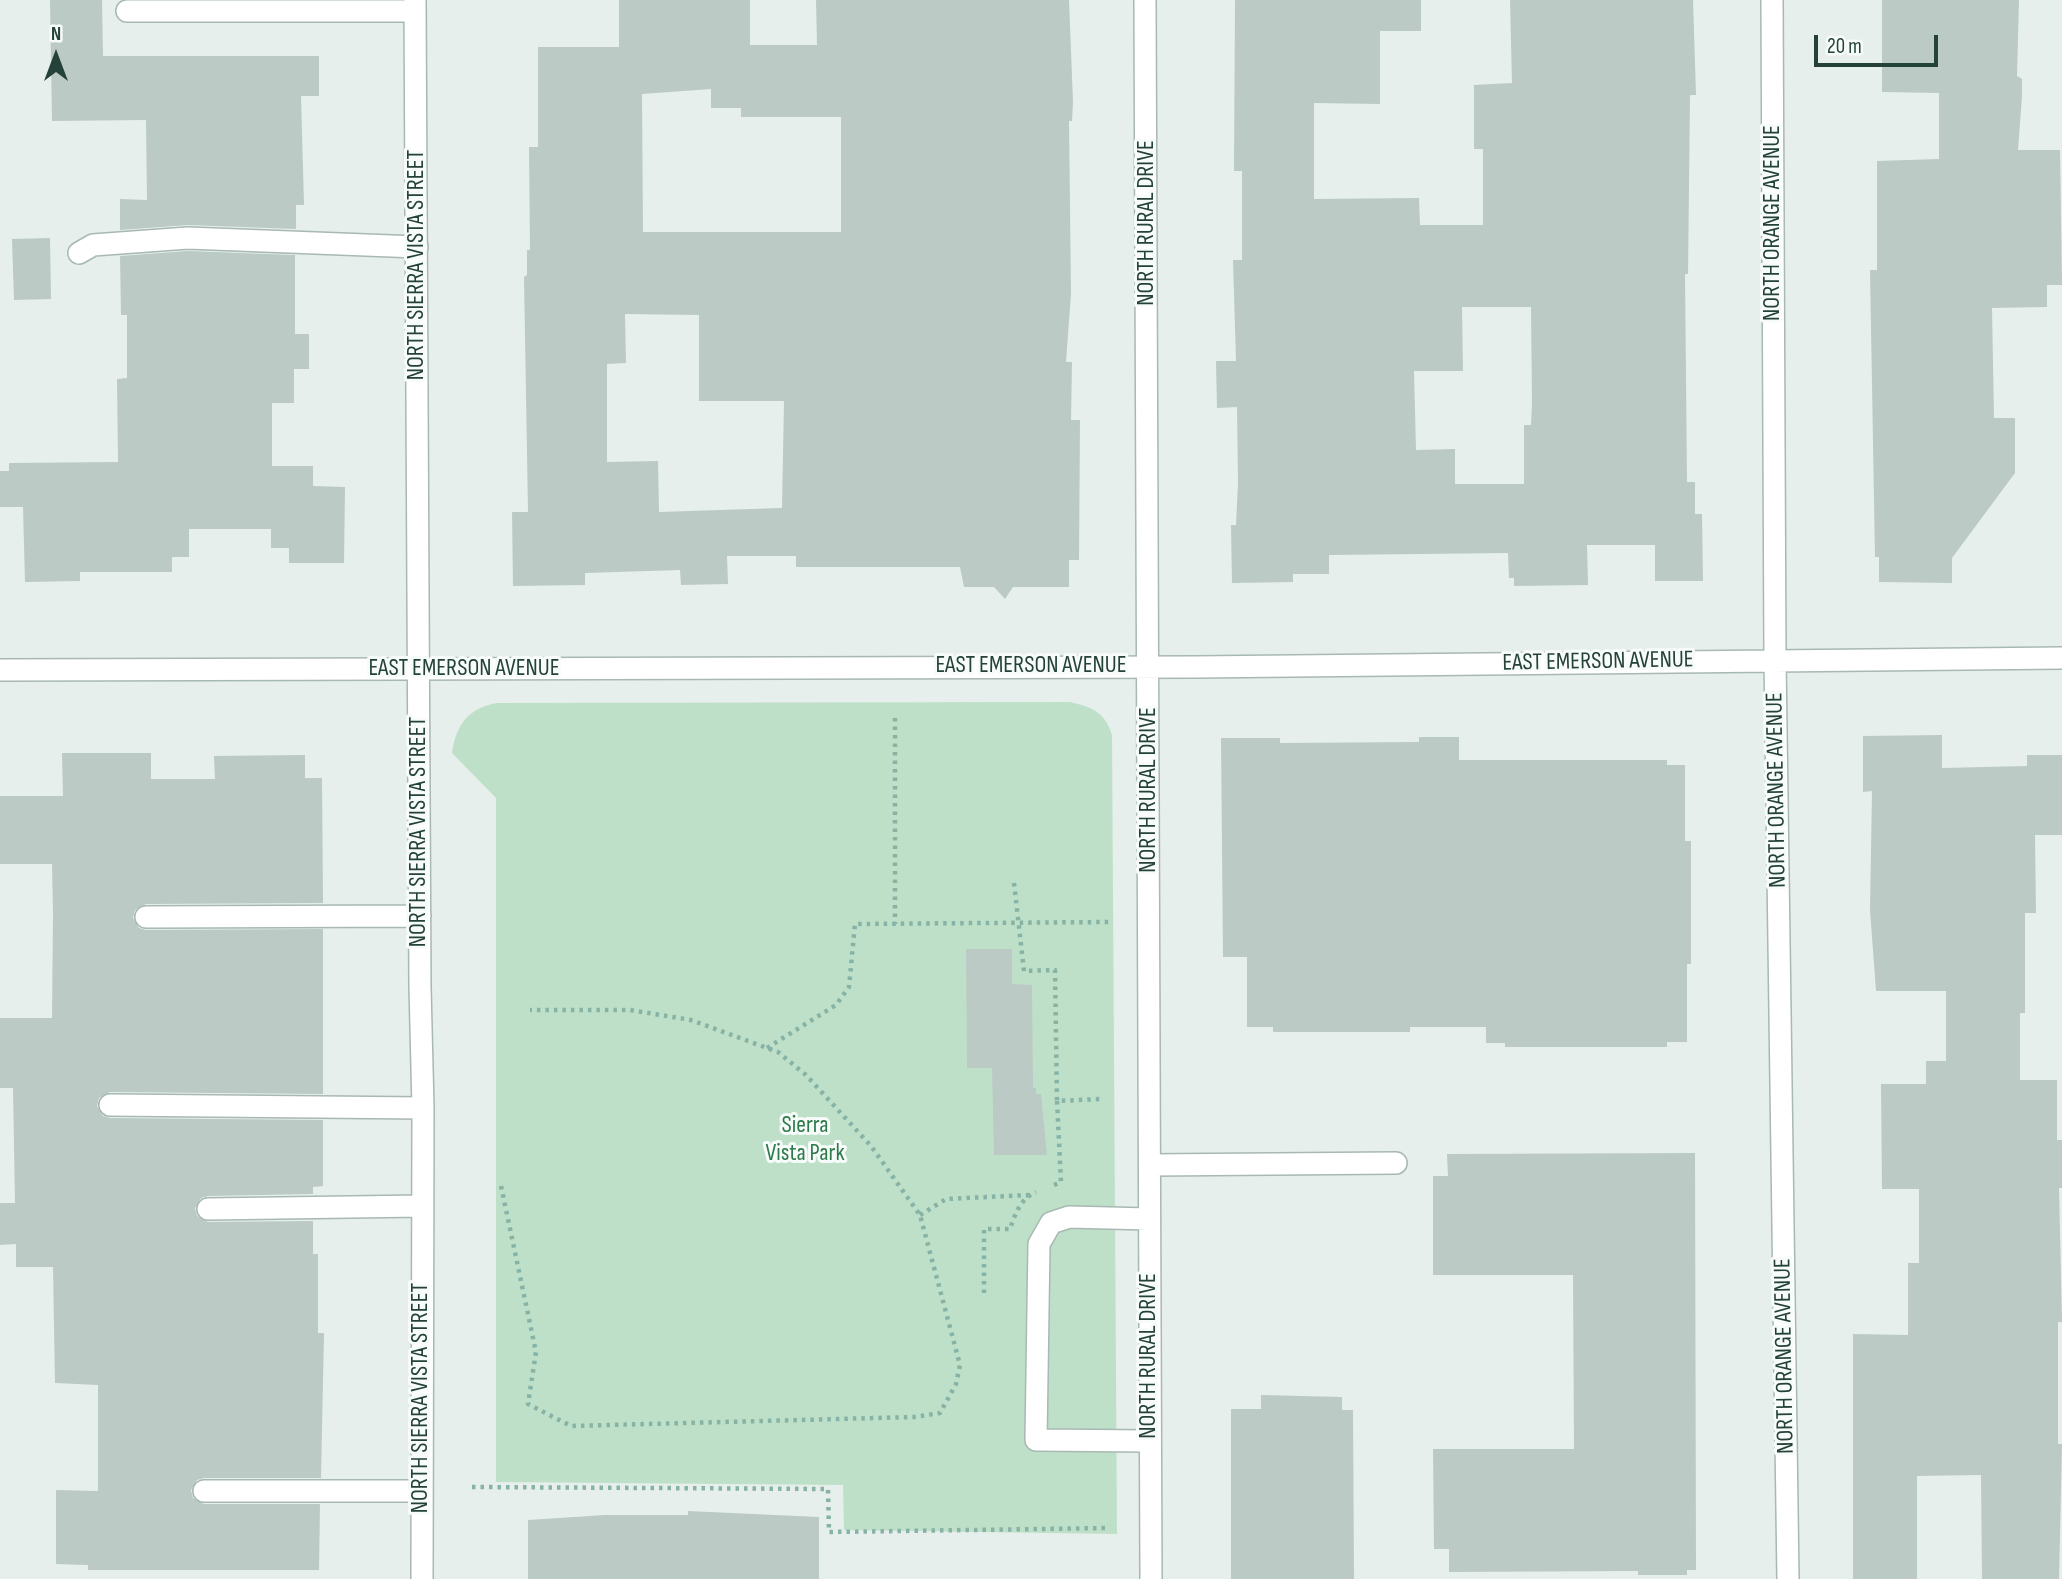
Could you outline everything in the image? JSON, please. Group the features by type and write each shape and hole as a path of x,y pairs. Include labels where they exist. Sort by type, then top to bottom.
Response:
{"street":[{"name":"NORTH RURAL DRIVE","path":"1145,0 1151,1579"},
{"name":"NORTH ORANGE AVENUE","path":"1772,0 1775,659 1788,1579"},
{"path":"127,11 415,6"},
{"name":"NORTH SIERRA VISTA STREET","path":"415,6 423,1108 422,1579"},
{"path":"79,253 93,245 188,237 417,247"},
{"name":"EAST EMERSON AVENUE","path":"0,670 1148,665 1196,667 2062,658"},
{"path":"146,917 420,916"},
{"path":"110,1105 423,1108"},
{"path":"1151,1165 1396,1163"},
{"path":"208,1209 421,1206"},
{"path":"1149,1219 1069,1217 1051,1223 1039,1244 1035,1440 1150,1441"},
{"path":"204,1491 421,1491"}],"path":[{"path":"894,718 895,924"},
{"path":"1014,883 1024,971 1055,970 1061,1182 1051,1186"},
{"path":"767,1048 836,1004 849,987 855,924 1110,922"},
{"path":"501,1186 537,1352 528,1404 571,1426 843,1421 940,1413 956,1384 960,1365 920,1215 872,1146 828,1097 778,1052 691,1020 630,1010 530,1010"},
{"path":"1057,1101 1100,1099"},
{"path":"920,1215 946,1199 1029,1195 1040,1191"},
{"path":"984,1293 984,1229 1010,1229 1016,1211 1029,1195"},
{"path":"472,1487 828,1489 829,1532 1109,1528"}],"green space":[{"name":"Sierra Vista Park","path":"1070,702 1097,712 1106,721 1112,735 1117,1534 844,1530 843,1485 496,1482 496,798 452,753 460,726 465,719 478,709 497,703"}],"building":[{"path":"50,0 102,0 103,56 319,56 319,96 301,96 304,205 296,205 296,229 188,225 120,230 120,199 147,200 146,120 52,121"},
{"path":"619,0 750,0 750,45 817,45 816,0 1069,0 1073,102 1072,121 1069,121 1071,293 1066,362 1072,362 1071,420 1080,420 1079,560 1069,560 1069,587 1013,587 1005,599 994,587 964,587 960,567 796,567 796,556 727,556 728,584 681,585 680,570 585,573 585,585 513,586 512,512 528,512 524,277 527,275 527,250 530,250 529,147 538,147 538,47 619,47","holes":["711,89 711,108 741,108 741,117 841,117 841,232 643,232 642,94","625,314 699,315 699,401 784,401 782,508 659,512 658,461 607,462 607,364 626,363"]},
{"path":"1235,0 1421,0 1421,31 1380,31 1380,104 1314,103 1314,199 1419,198 1420,225 1483,225 1483,149 1474,149 1474,85 1512,83 1510,0 1693,0 1696,95 1690,95 1688,274 1685,274 1687,482 1695,482 1695,514 1702,514 1703,581 1655,581 1655,545 1587,545 1588,585 1514,586 1514,578 1509,578 1508,553 1329,555 1329,574 1293,574 1293,582 1232,583 1231,525 1236,525 1238,483 1237,407 1217,408 1216,361 1236,361 1233,260 1242,260 1242,171 1234,171","holes":["1462,307 1531,307 1532,403 1531,425 1524,425 1524,484 1455,484 1455,449 1416,450 1414,371 1463,371"]},
{"path":"1882,0 2019,0 2017,76 2022,79 2022,96 2018,150 2060,150 2062,285 2047,285 2047,307 1992,308 1994,418 2015,418 2015,473 1952,558 1952,583 1879,582 1879,557 1875,557 1870,270 1877,270 1877,161 1939,159 1939,93 1882,92"},
{"path":"50,238 51,299 14,300 12,239"},
{"path":"188,251 295,255 295,334 309,334 309,369 294,369 294,403 272,403 272,466 313,466 313,486 345,487 344,563 289,563 289,548 271,548 271,529 189,529 189,557 172,557 172,572 80,572 80,581 25,582 23,507 0,507 0,471 9,471 9,463 118,462 117,379 127,378 127,315 121,315 120,256"},
{"path":"1942,735 1942,768 2027,766 2027,755 2062,755 2062,835 2035,835 2036,913 2025,913 2025,1013 2020,1013 2020,1080 2057,1080 2057,1140 2062,1140 2062,1188 2059,1188 2062,1322 2058,1322 2058,1444 2062,1444 2059,1579 1982,1579 1981,1475 1917,1476 1917,1579 1853,1579 1853,1334 1908,1335 1908,1263 1919,1263 1919,1189 1882,1189 1881,1084 1926,1084 1926,1061 1946,1061 1946,991 1876,991 1870,910 1872,791 1863,792 1863,736"},
{"path":"1419,737 1459,737 1459,760 1667,760 1667,765 1685,765 1685,841 1691,841 1691,964 1687,964 1687,1042 1667,1042 1667,1047 1505,1047 1505,1043 1486,1043 1486,1027 1410,1027 1410,1032 1273,1032 1273,1027 1247,1027 1247,957 1223,957 1221,738 1280,738 1280,743 1419,742"},
{"path":"62,753 151,753 151,779 215,779 214,756 305,755 305,778 322,778 323,903 146,904 135,910 133,918 139,928 146,930 323,929 323,1094 110,1092 99,1098 97,1106 103,1116 110,1118 323,1120 323,1186 313,1187 313,1194 208,1196 201,1198 195,1208 197,1216 208,1222 313,1221 313,1254 318,1254 318,1333 324,1333 321,1478 204,1478 197,1480 191,1490 193,1498 204,1504 320,1504 319,1570 88,1570 88,1565 56,1564 56,1490 98,1491 98,1385 55,1383 53,1267 16,1267 16,1244 0,1245 0,1203 15,1203 13,1088 0,1088 0,1018 52,1018 53,913 52,864 0,864 0,796 63,796"},
{"path":"966,949 1012,949 1012,984 1032,985 1033,1088 1036,1088 1036,1094 1041,1094 1047,1155 994,1155 992,1068 967,1068"},
{"path":"1695,1153 1696,1570 1687,1570 1687,1575 1638,1575 1638,1571 1449,1572 1449,1549 1434,1549 1433,1449 1574,1449 1573,1275 1433,1275 1433,1176 1448,1176 1447,1154"},
{"path":"1261,1395 1342,1397 1342,1410 1353,1410 1354,1579 1231,1579 1231,1409 1261,1409"},
{"path":"688,1511 819,1517 819,1579 528,1579 528,1520 605,1515 688,1515"}]}
